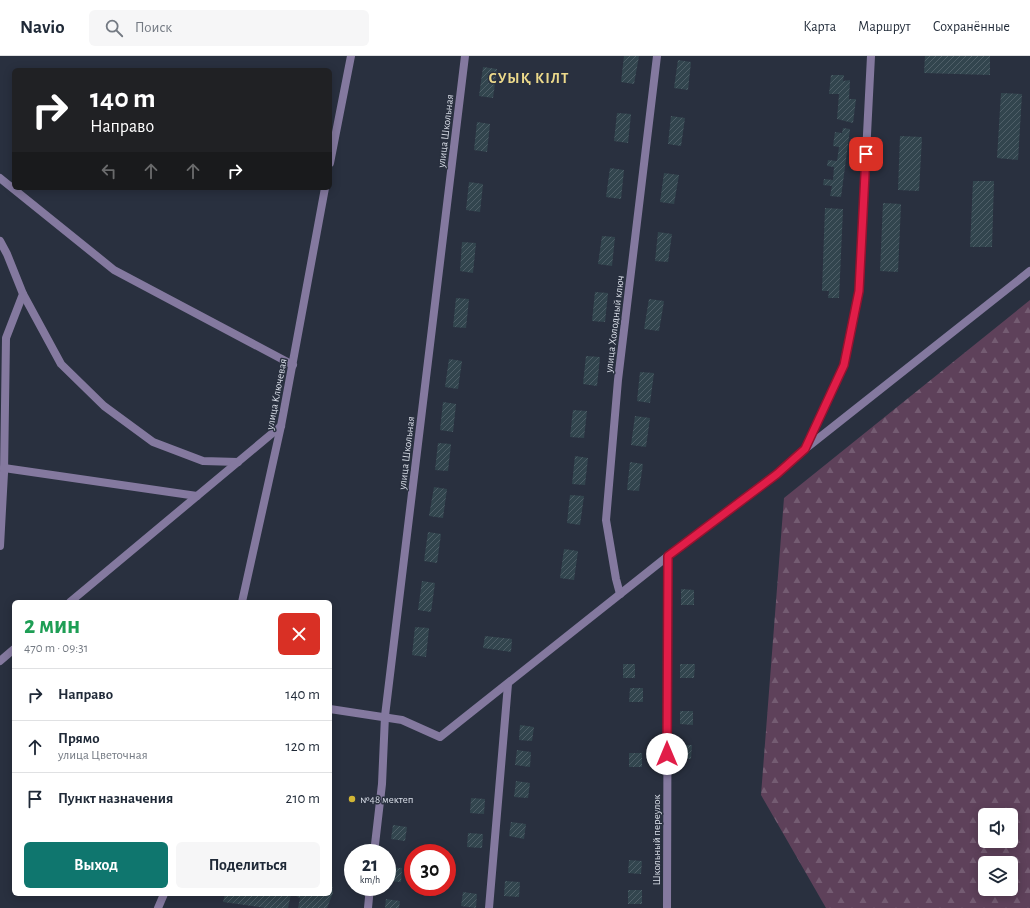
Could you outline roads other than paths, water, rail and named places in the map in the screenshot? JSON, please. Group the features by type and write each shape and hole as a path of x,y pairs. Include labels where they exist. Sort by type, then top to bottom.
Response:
{"street":[{"path":"332,153 351,56"},
{"name":"улица Школьная","path":"375,844 382,784 386,716 465,56"},
{"name":"улица Холодный ключ","path":"620,594 606,520 618,380 657,56"},
{"path":"805,449 844,365 859,291 871,56"},
{"path":"0,178 12,188"},
{"path":"15,190 114,270 293,365"},
{"name":"улица Ключевая","path":"242,600 281,426 325,190"},
{"path":"0,241 7,254 23,294 61,364 104,406 153,442 203,461 238,462"},
{"path":"332,709 386,716 402,720 440,737 668,556 777,474 805,449 1030,272"},
{"path":"0,546 6,338 23,294"},
{"path":"72,600 281,426"},
{"path":"3,471 197,496"},
{"name":"Школьный переулок","path":"666,908 668,556"},
{"path":"0,661 12,651"},
{"path":"488,908 508,684"},
{"path":"158,908 163,896"},
{"path":"368,908 369,896"}],"place":[{"name":"№48 мектеп","path":"352,799"}],"district":[{"name":"СУЫҚ КІЛТ","path":"529,78"}]}
